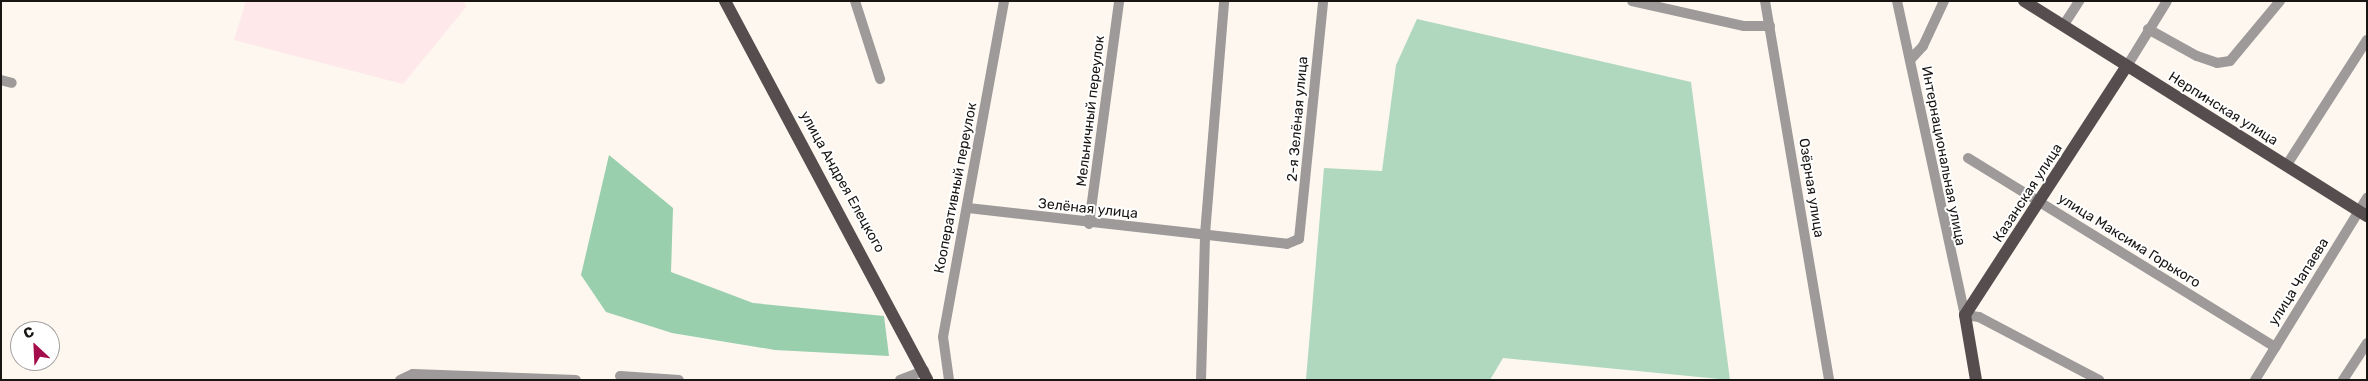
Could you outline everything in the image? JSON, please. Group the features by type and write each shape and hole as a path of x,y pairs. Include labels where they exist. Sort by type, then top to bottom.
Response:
{"main road":[{"name":"улица Андрея Елецкого","path":"726,1 926,375"},
{"name":"Нерпинская улица","path":"2024,1 2363,214"},
{"name":"Казанская улица","path":"1965,315 2040,203 2127,66"},
{"path":"1965,315 1976,380"}],"street":[{"path":"855,1 880,79"},
{"name":"Кооперативный переулок","path":"950,380 944,337 1004,1"},
{"name":"Мельничный переулок","path":"1089,224 1119,1"},
{"path":"1201,380 1205,234 1224,1"},
{"name":"2-я Зелёная улица","path":"1299,239 1323,1"},
{"path":"1632,1 1744,26 1770,26"},
{"name":"Озёрная улица","path":"1765,1 1829,380"},
{"name":"Интернациональная улица","path":"1897,1 1965,315"},
{"path":"1910,60 1923,46 1944,1"},
{"path":"2063,26 2079,1"},
{"name":"Казанская улица","path":"2127,66 2148,29 2167,1"},
{"path":"2148,29 2197,56 2217,63 2230,61 2280,1"},
{"path":"2286,166 2367,40"},
{"path":"1,80 12,83"},
{"name":"улица Максима Горького","path":"1968,158 2275,347"},
{"name":"улица Чапаева","path":"2255,380 2363,214 2367,198"},
{"name":"Зелёная улица","path":"968,208 1089,224 1205,234 1287,244 1299,239"},
{"path":"1965,315 1979,317 2099,380"},
{"path":"2343,380 2367,343"},
{"path":"900,380 926,375"},
{"path":"620,376 679,380"},
{"path":"402,378 576,380"}],"shaded area":[{"path":"246,1 464,1 466,7 403,84 234,40"}],"green space":[{"path":"1417,19 1691,82 1730,380 1503,358 1490,380 1306,379 1324,168 1382,171 1396,65"},
{"path":"609,155 673,208 671,272 753,303 884,316 889,356 775,350 672,333 606,312 581,275"}]}
